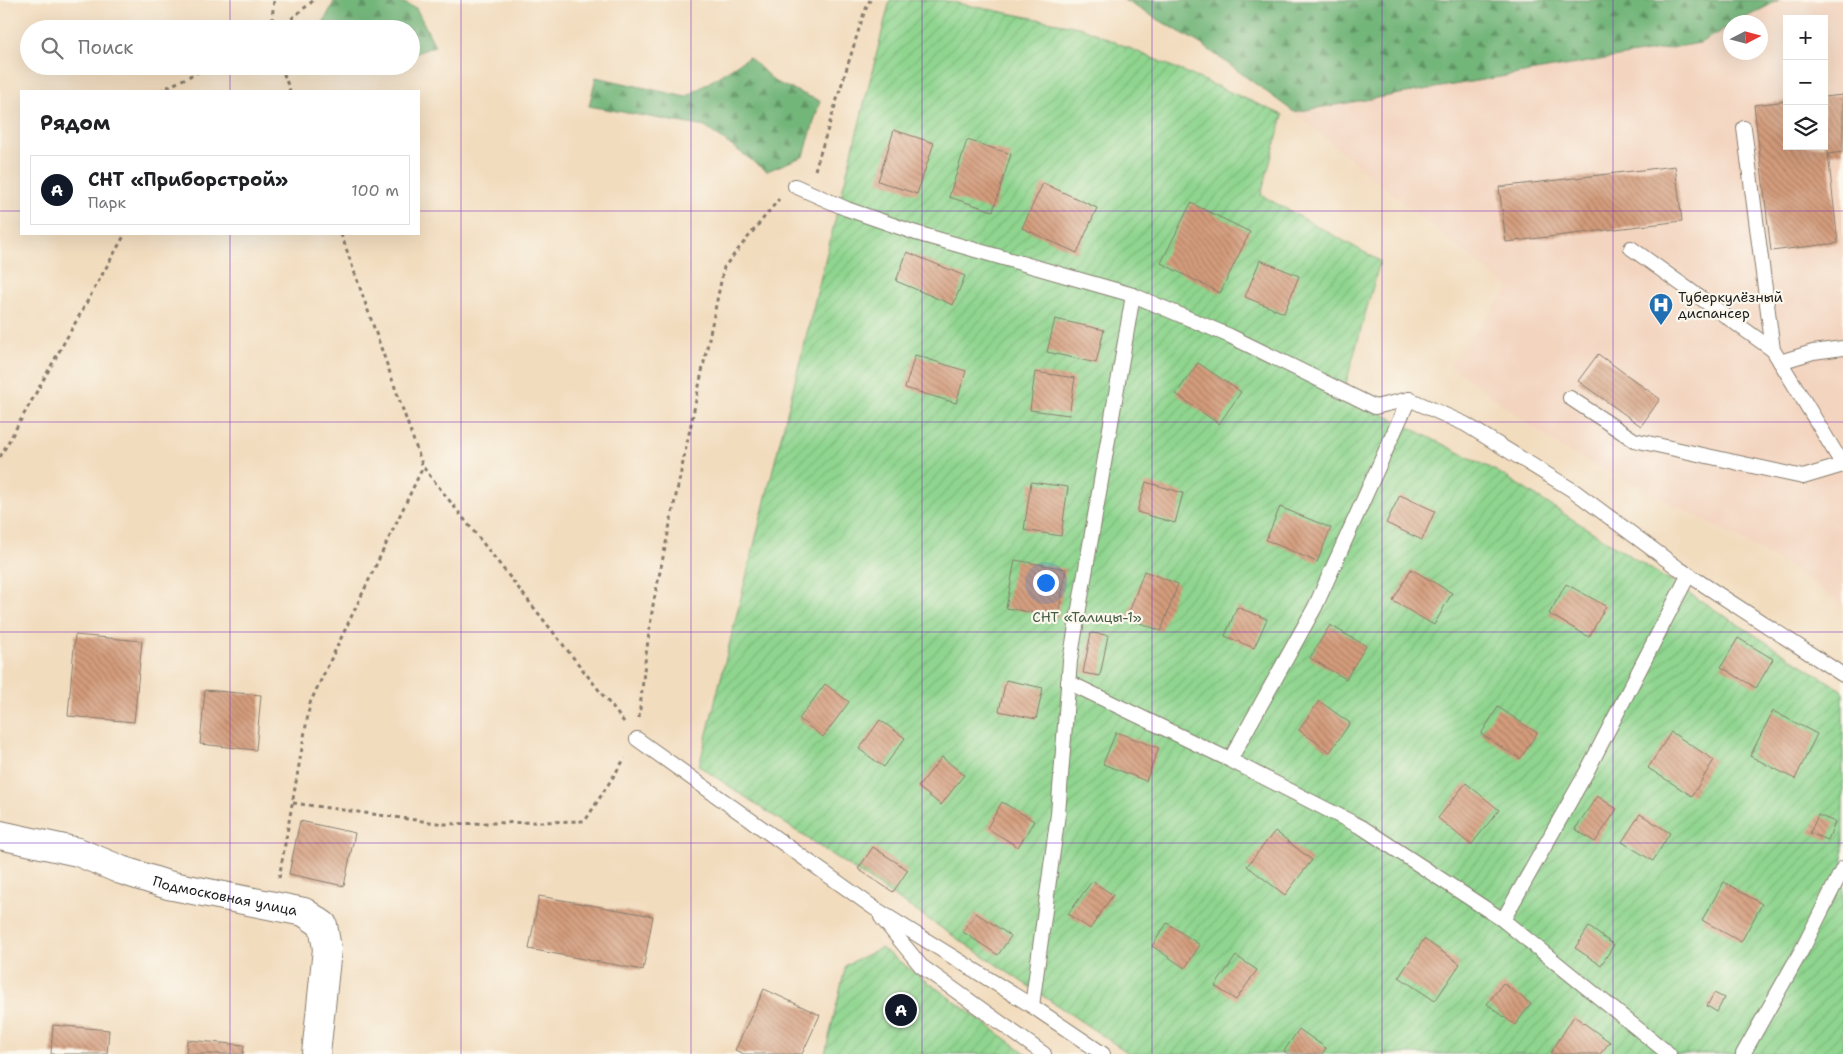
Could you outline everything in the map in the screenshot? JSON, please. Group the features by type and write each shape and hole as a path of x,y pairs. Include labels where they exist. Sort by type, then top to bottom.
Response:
{"street":[{"name":"Подмосковная улица","path":"0,835 78,852 121,870 168,885 304,912 322,924 327,949 316,1054"}],"lane":[{"path":"1744,128 1776,356"},
{"path":"796,186 847,209 916,234 1133,295 1230,336 1375,407 1409,399 1465,424 1574,491 1678,568 1843,675"},
{"path":"1570,398 1634,440 1803,477 1843,465 1776,356 1632,248"},
{"path":"1032,1006 1058,814 1068,682 1133,295"},
{"path":"1776,356 1843,348"},
{"path":"1230,760 1314,606 1409,399"},
{"path":"1503,920 1586,773 1689,574"},
{"path":"1068,682 1230,760 1363,828 1503,920 1668,1054"},
{"path":"637,739 874,908 1032,1006 1103,1054"},
{"path":"1743,1054 1804,946 1843,868"},
{"path":"874,908 921,966 1044,1054"}],"path":[{"path":"272,20 274,0"},
{"path":"290,20 314,0"},
{"path":"293,803 444,824 585,821 637,739 653,605 724,267 776,202 816,170 864,13 870,0"},
{"path":"162,90 192,75"},
{"path":"284,75 290,90"},
{"path":"0,457 125,235"},
{"path":"341,235 423,467 637,739"},
{"path":"272,906 283,862 310,703 423,467"}],"shaded area":[{"name":"Туберкулёзный диспансер","path":"1779,0 1843,0 1843,607 1795,570 1664,499 1561,448 1450,365 1509,288 1294,112 1700,43 1723,30 1723,60 1768,60 1768,15 1750,15"}],"green space":[{"path":"335,0 396,0 416,8 435,46 420,52 420,20 325,20"},
{"name":"СНТ «Талицы-1»","path":"890,0 942,0 1083,28 1283,115 1261,195 1380,261 1343,394 1498,472 1843,691 1843,1054 1130,1054 699,766"},
{"path":"1124,0 1779,0 1750,15 1723,15 1723,30 1700,43 1294,112 1201,44"},
{"path":"749,57 775,82 820,101 804,156 767,171 705,127 589,106 596,77 686,97"},
{"path":"881,948 1027,1054 825,1054 846,965"}],"building":[{"path":"1843,95 1843,152 1828,154 1838,243 1771,251 1754,105 1783,101 1783,150 1828,150 1828,97"},
{"path":"894,130 934,143 917,194 878,181"},
{"path":"967,140 1011,154 993,211 949,197"},
{"path":"1675,166 1682,221 1506,242 1499,187"},
{"path":"1043,183 1097,208 1077,253 1022,228"},
{"path":"1191,203 1250,232 1220,293 1161,263"},
{"path":"907,252 965,276 953,305 896,281"},
{"path":"1260,260 1299,276 1284,313 1245,297"},
{"path":"1055,319 1104,330 1096,363 1047,352"},
{"path":"1598,354 1660,399 1641,426 1578,381"},
{"path":"915,355 966,371 956,403 905,388"},
{"path":"1198,363 1241,392 1219,424 1176,394"},
{"path":"1035,372 1075,378 1069,415 1030,410"},
{"path":"1031,482 1068,487 1061,536 1024,530"},
{"path":"1146,482 1183,493 1175,523 1137,512"},
{"path":"1400,495 1435,511 1422,540 1386,523"},
{"path":"1280,507 1331,528 1317,562 1266,540"},
{"path":"1015,560 1066,569 1058,617 1006,608"},
{"path":"1411,569 1452,593 1434,625 1393,601"},
{"path":"1144,571 1178,584 1161,631 1127,618"},
{"path":"1566,584 1606,606 1589,637 1549,614"},
{"path":"1237,607 1267,619 1254,648 1225,636"},
{"path":"1330,625 1366,646 1346,679 1310,658"},
{"path":"1091,633 1108,635 1100,676 1083,673"},
{"path":"75,635 142,641 134,722 68,716"},
{"path":"1738,638 1773,659 1756,688 1721,667"},
{"path":"1006,680 1043,688 1036,719 999,711"},
{"path":"825,684 849,702 823,737 799,719"},
{"path":"205,690 261,695 256,750 200,744"},
{"path":"1319,701 1350,723 1330,752 1299,730"},
{"path":"1498,707 1537,733 1520,759 1481,734"},
{"path":"1773,711 1817,734 1795,779 1750,756"},
{"path":"880,720 905,738 884,767 859,749"},
{"path":"1116,732 1159,748 1146,781 1103,764"},
{"path":"1671,732 1714,760 1692,796 1648,768"},
{"path":"942,757 964,775 941,805 918,787"},
{"path":"1466,783 1499,810 1471,845 1438,818"},
{"path":"1597,796 1617,809 1595,842 1575,829"},
{"path":"1002,802 1034,821 1018,847 987,828"},
{"path":"1640,814 1670,833 1653,861 1622,842"},
{"path":"1818,815 1835,822 1828,840 1810,833"},
{"path":"300,821 355,833 344,886 289,874"},
{"path":"1275,831 1312,860 1285,895 1247,866"},
{"path":"873,847 908,870 893,892 858,869"},
{"path":"1092,881 1113,895 1090,929 1068,914"},
{"path":"1724,882 1762,904 1741,942 1702,920"},
{"path":"539,896 653,916 643,970 529,949"},
{"path":"976,913 1011,936 998,955 963,932"},
{"path":"1167,923 1200,945 1185,968 1152,946"},
{"path":"1589,927 1614,945 1601,965 1575,948"},
{"path":"1424,939 1460,964 1435,1001 1399,977"},
{"path":"1236,956 1257,970 1236,1000 1215,986"},
{"path":"1503,983 1531,1004 1515,1025 1487,1004"},
{"path":"764,989 820,1015 802,1054 744,1054 735,1050"},
{"path":"1714,993 1724,998 1717,1012 1707,1006"},
{"path":"1574,1016 1610,1042 1600,1054 1550,1054"},
{"path":"53,1025 109,1030 107,1054 51,1054"},
{"path":"1299,1029 1326,1048 1322,1054 1288,1054 1284,1051"},
{"path":"187,1040 244,1045 243,1054 186,1054"}],"place":[{"name":"Туберкулёзный диспансер","path":"1661,326"},
{"name":"СНТ «Приборстрой»","path":"901,1010"}]}
